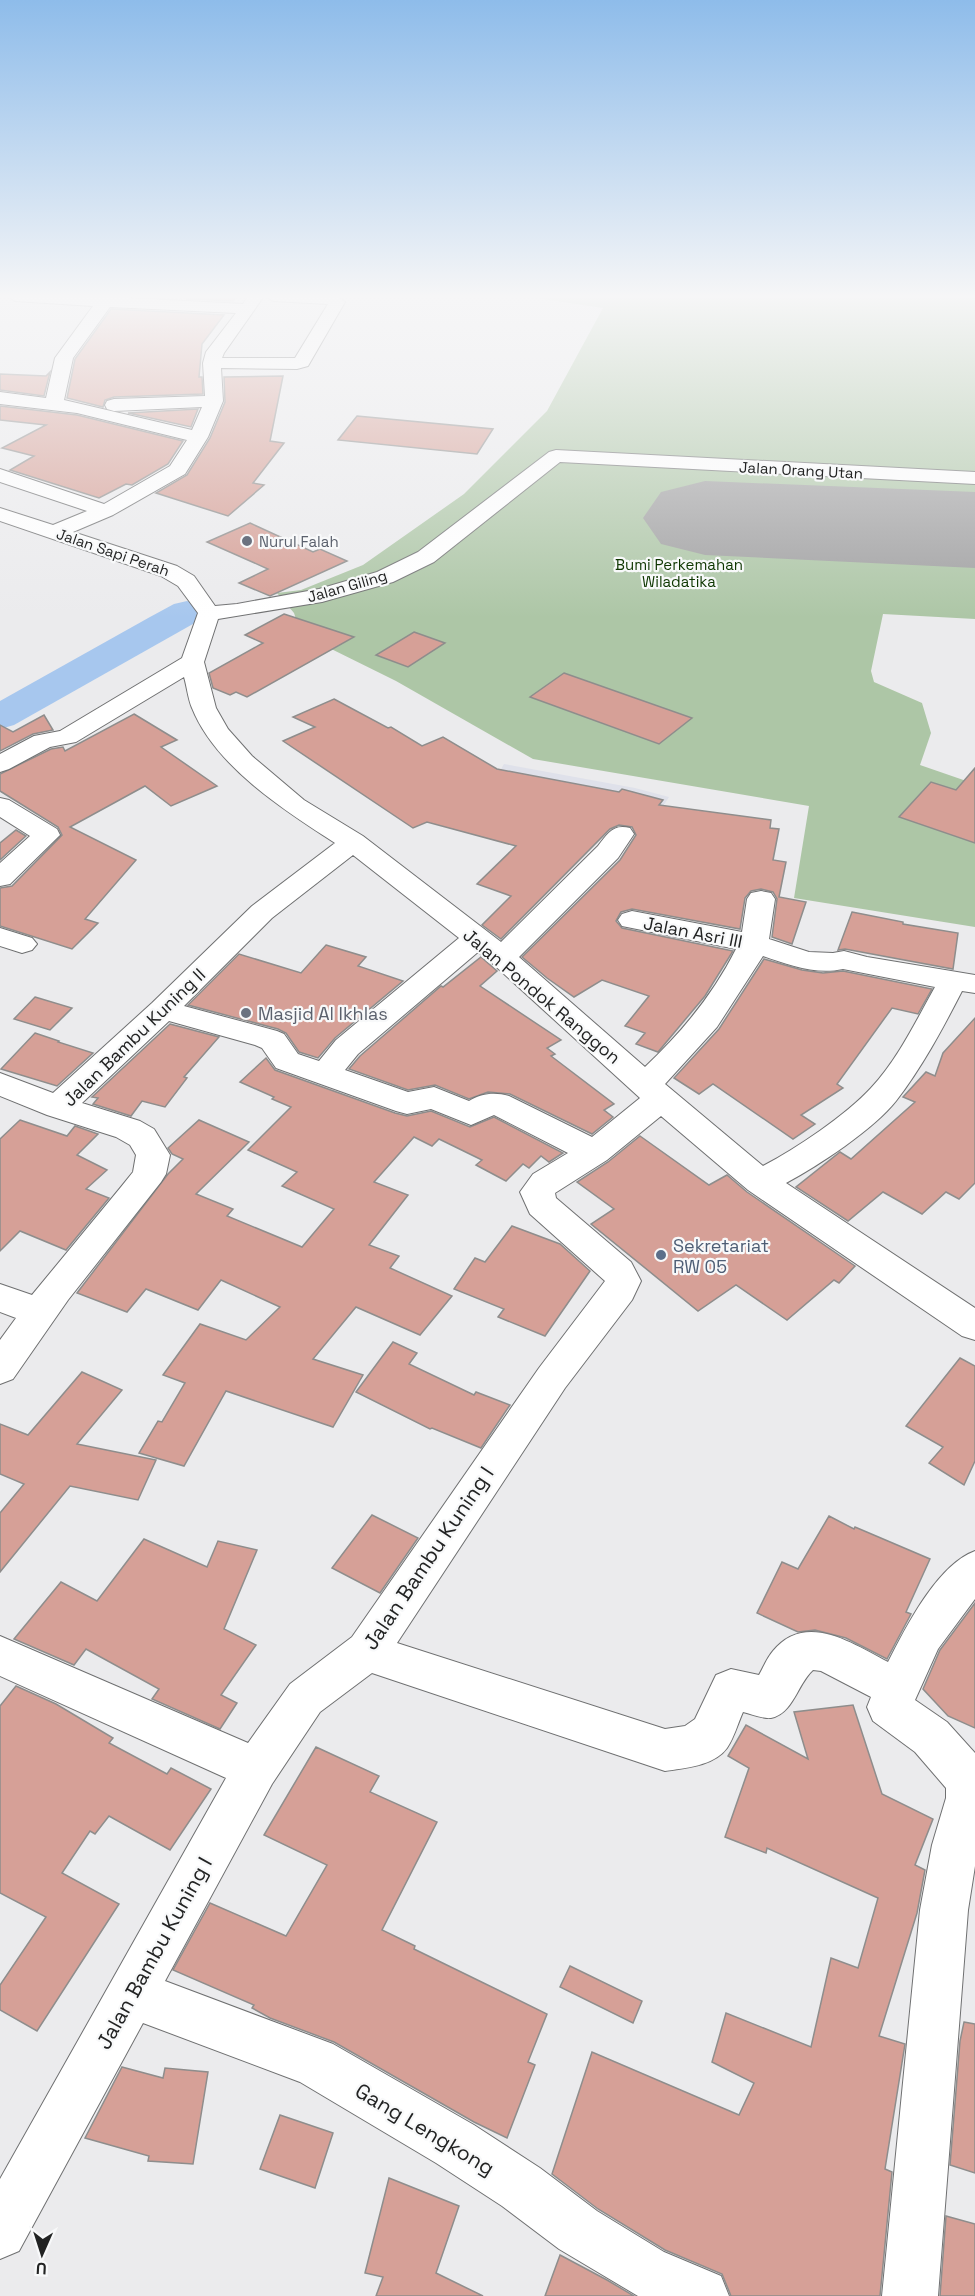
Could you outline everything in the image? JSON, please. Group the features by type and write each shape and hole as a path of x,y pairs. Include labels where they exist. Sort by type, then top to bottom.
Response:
{"street":[{"path":"46,403 77,407 198,438"},
{"path":"77,407 165,403"},
{"path":"54,532 106,511 178,470 198,438 213,403"},
{"name":"Jalan Orang Utan","path":"556,456 975,477"},
{"name":"Jalan Giling","path":"209,613 237,611 322,595 385,577 426,557 556,456"},
{"path":"0,475 106,511"},
{"name":"Jalan Sapi Perah","path":"0,514 180,576 204,603 209,613"},
{"path":"0,764 43,741 67,737 192,662 209,613"},
{"name":"Jalan Pondok Ranggon","path":"192,662 204,708 224,740 243,761 295,806 353,842 489,948 759,1182 975,1326"},
{"path":"0,806 47,835 0,878"},
{"path":"325,1074 347,1047 489,948 608,852 621,834"},
{"name":"Jalan Bambu Kuning II","path":"0,1369 39,1312 133,1196 148,1174 153,1155 142,1137 128,1129 58,1107 163,1010 262,912 353,842"},
{"name":"Jalan Asri III","path":"655,1093 677,1055 721,1001 753,944 761,899"},
{"name":"Jalan Asri III","path":"632,920 753,944"},
{"path":"753,944 820,962 844,960 865,966 964,982 883,1095 852,1123 785,1169 759,1182"},
{"path":"163,1010 266,1038 273,1041 287,1061 407,1102 434,1098 471,1114 486,1105 498,1104 595,1152"},
{"path":"0,1084 58,1107"},
{"name":"Jalan Bambu Kuning I","path":"0,2232 256,1768 305,1698 367,1651 552,1378 619,1290 623,1281 618,1271 542,1205 537,1192 545,1182 595,1152 653,1105 655,1093"},
{"path":"0,1298 39,1312"},
{"path":"910,2296 944,1910 955,1845 969,1798 969,1785 962,1770 931,1737 889,1707 923,1636 954,1593 975,1569"},
{"path":"367,1651 405,1666 665,1750 694,1746 711,1734 731,1689 769,1698 789,1664 806,1650 826,1652 898,1689"},
{"path":"0,1654 256,1768"},
{"name":"Gang Lengkong","path":"133,1994 315,2062 455,2144 521,2187 578,2230 645,2271 701,2296"}],"shaded area":[{"path":"504,764 635,788 669,797 648,830 486,794"}],"green space":[{"name":"Bumi Perkemahan Wiladatika","path":"551,403 975,403 975,619 883,614 871,671 874,682 922,703 931,733 920,765 975,784 975,927 794,898 809,806 533,759 396,681 301,634 294,613 277,593 301,590 363,565 464,494 547,411"}],"building":[{"path":"88,403 104,403 103,407"},
{"path":"225,403 278,403 270,441 284,443 253,483 264,485 228,516 156,493 187,475 210,438"},
{"path":"0,406 77,415 183,441 168,464 132,485 126,484 99,498 10,470 34,456 2,448 46,425 0,420"},
{"path":"198,409 191,427 128,413"},
{"path":"357,416 493,429 477,454 338,440"},
{"path":"250,523 313,552 320,549 347,561 270,596 239,583 268,569 207,542"},
{"path":"284,614 354,637 247,697 236,692 230,695 213,688 209,673 263,643 245,635"},
{"path":"414,632 445,643 408,667 376,655"},
{"path":"564,673 692,718 659,744 530,697"},
{"path":"334,699 388,728 391,727 422,746 443,737 497,769 619,792 622,789 663,800 659,805 771,820 770,828 779,829 773,860 786,862 779,897 806,902 792,944 772,937 777,899 773,892 761,889 751,891 745,898 740,929 632,909 621,912 616,921 622,928 733,951 705,996 658,1052 636,1044 645,1033 625,1026 649,996 602,980 574,997 522,957 620,860 636,835 632,827 619,825 610,829 501,939 482,925 511,896 477,884 516,846 427,822 413,828 283,741 315,727 293,717"},
{"path":"134,714 177,740 161,747 217,786 171,806 145,786 70,827 136,860 85,919 98,923 72,949 0,926 0,888 12,886 62,835 58,827 0,791 0,774 51,749 63,747 65,751"},
{"path":"44,715 53,730 33,734 0,751 0,725 13,732"},
{"path":"975,768 975,843 899,817 931,782 956,790"},
{"path":"16,830 26,836 0,860 0,843"},
{"path":"852,912 903,922 903,924 958,933 953,969 845,949 838,950"},
{"path":"326,945 366,957 358,966 403,981 335,1038 318,1058 299,1052 286,1033 278,1029 188,1005 239,954 301,973"},
{"path":"481,957 497,971 480,986 561,1040 547,1048 555,1054 551,1056 614,1104 604,1110 613,1117 592,1134 510,1094 488,1092 469,1099 435,1085 408,1090 349,1069 360,1056 441,986 443,987"},
{"path":"764,959 802,970 823,973 843,971 932,989 918,1014 892,1008 837,1084 843,1088 801,1115 815,1124 793,1139 713,1084 699,1094 674,1078 719,1029"},
{"path":"35,997 72,1008 50,1030 14,1019"},
{"path":"975,1018 975,1183 959,1199 946,1192 922,1214 883,1192 848,1221 796,1187 840,1152 851,1159 915,1102 903,1097 926,1072 935,1076 943,1053"},
{"path":"170,1024 219,1037 184,1077 187,1078 165,1107 142,1101 131,1116 93,1104 98,1098 92,1097"},
{"path":"35,1033 93,1053 57,1086 1,1069"},
{"path":"266,1058 275,1070 395,1113 407,1116 431,1111 470,1127 494,1117 563,1153 549,1162 541,1156 529,1168 523,1164 506,1181 476,1165 482,1160 439,1139 432,1146 414,1137 374,1182 408,1195 369,1245 399,1256 390,1268 452,1296 420,1335 356,1307 313,1359 363,1375 333,1427 226,1391 184,1466 139,1453 158,1421 162,1422 185,1383 163,1375 200,1324 246,1340 280,1307 221,1280 198,1310 146,1289 127,1312 77,1293 168,1174 183,1159 172,1154 168,1148 199,1120 249,1142 196,1194 233,1209 227,1216 302,1247 334,1209 282,1186 297,1172 248,1150 291,1107 240,1082"},
{"path":"20,1120 67,1136 75,1126 98,1134 77,1155 107,1170 86,1189 109,1198 66,1250 20,1231 0,1251 0,1139"},
{"path":"640,1136 709,1185 727,1175 747,1192 855,1266 839,1283 834,1280 787,1320 736,1285 698,1311 591,1224 614,1209 577,1182 608,1162"},
{"path":"512,1226 560,1244 590,1271 545,1336 498,1317 504,1309 454,1289 475,1258 485,1262"},
{"path":"393,1342 417,1353 409,1364 474,1395 476,1392 510,1405 481,1448 430,1429 356,1392"},
{"path":"960,1358 975,1366 975,1461 964,1485 929,1463 943,1447 906,1426"},
{"path":"82,1372 122,1390 77,1444 156,1460 138,1500 70,1486 0,1572 0,1513 24,1484 0,1474 0,1424 28,1435"},
{"path":"372,1515 418,1538 380,1593 332,1568"},
{"path":"829,1516 854,1529 855,1527 930,1559 906,1612 911,1614 887,1659 846,1638 815,1630 798,1632 757,1613 782,1562 798,1569"},
{"path":"144,1539 207,1567 218,1541 257,1550 224,1629 256,1645 221,1695 237,1703 220,1729 152,1699 159,1689 86,1649 74,1665 14,1639 61,1582 97,1601"},
{"path":"975,1603 975,1728 948,1716 923,1689 940,1650"},
{"path":"16,1686 56,1704 113,1738 109,1743 167,1774 171,1768 211,1789 170,1850 109,1816 95,1834 90,1831 62,1873 119,1904 37,2031 0,2010 0,1985 46,1917 0,1893 0,1706"},
{"path":"853,1705 882,1794 933,1819 915,1865 925,1870 917,1913 879,2036 905,2044 885,2169 892,2172 880,2296 731,2296 722,2274 665,2250 598,2209 552,2174 592,2052 739,2115 754,2083 712,2062 726,2013 811,2047 831,1958 858,1968 878,1898 767,1848 766,1853 725,1837 749,1768 728,1756 746,1725 808,1759 794,1712"},
{"path":"316,1747 379,1776 370,1792 437,1822 382,1930 415,1946 414,1949 547,2014 528,2062 535,2065 507,2138 474,2122 334,2042 270,2018 252,2008 254,2005 173,1970 210,1903 286,1936 327,1865 264,1835"},
{"path":"570,1966 642,2001 633,2023 560,1987"},
{"path":"964,2022 975,2024 975,2173 950,2165 960,2041"},
{"path":"122,2067 163,2078 165,2068 208,2072 193,2164 148,2161 149,2156 85,2138"},
{"path":"280,2115 333,2133 315,2188 260,2169"},
{"path":"389,2178 459,2206 436,2273 483,2296 376,2296 383,2277 365,2273"},
{"path":"946,2216 975,2224 975,2296 940,2296"},
{"path":"560,2255 607,2280 634,2296 545,2296"}],"waterway":[{"path":"0,717 187,612"}],"runway":[{"path":"705,518 975,530"}],"place":[{"name":"Nurul Falah","path":"247,541"},
{"name":"Masjid Al Ikhlas","path":"246,1013"},
{"name":"Sekretariat RW 05","path":"661,1255"}]}
